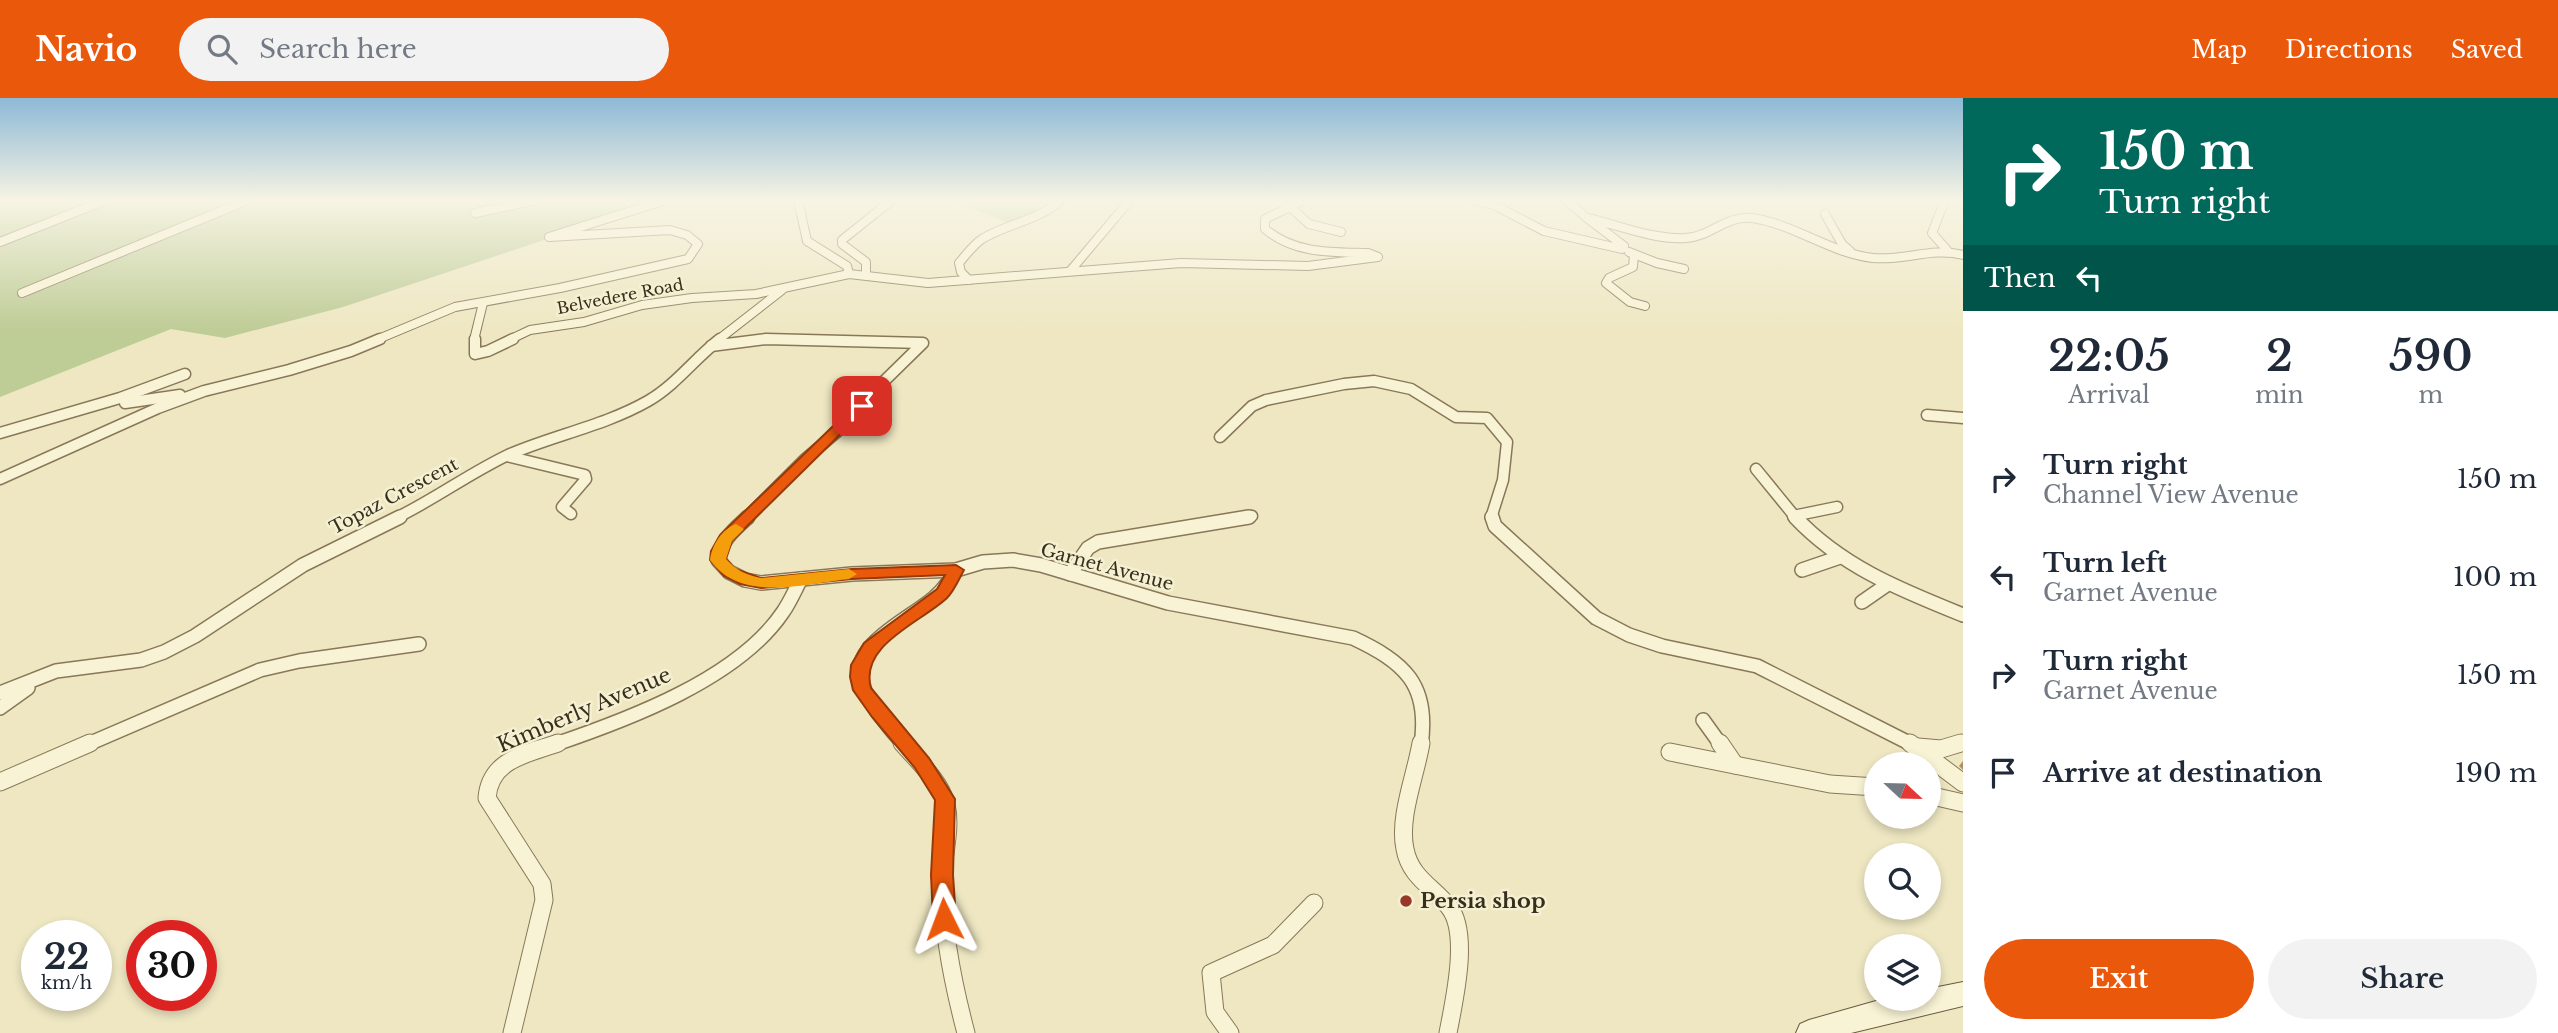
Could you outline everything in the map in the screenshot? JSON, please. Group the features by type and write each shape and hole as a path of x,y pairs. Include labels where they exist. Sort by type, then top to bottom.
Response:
{"main road":[{"path":"1809,1033 1868,1015 1962,995"}],"street":[{"path":"22,293 142,244"},
{"path":"0,479 191,396 338,355 403,331 455,307 688,259 695,252 698,244"},
{"path":"811,244 848,266 849,274"},
{"path":"842,244 866,262 866,275"},
{"path":"969,280 961,272 959,263 979,244"},
{"path":"1071,270 1093,244"},
{"name":"Belvedere Road","path":"484,303 473,345 475,354 488,351 530,330 584,322 642,305 692,298 756,294 849,274 928,283 1071,270 1224,262 1308,266 1378,257 1368,253 1303,249 1286,244"},
{"path":"1599,244 1684,269"},
{"path":"1621,244 1624,246 1622,249"},
{"path":"1824,244 1854,254 1892,258 1947,250"},
{"path":"1842,244 1854,254"},
{"path":"1939,244 1947,250 1963,255"},
{"path":"1634,255 1633,267 1609,278 1606,283 1630,302 1645,306"},
{"name":"Topaz Crescent","path":"0,693 56,671 141,660 195,636 303,565 429,502 506,456 556,436 617,417 650,400 678,379 711,346 784,288"},
{"name":"Garnet Avenue","path":"711,346 766,339 923,343 873,391 849,421 804,460 726,539 719,551 718,560 729,572 745,580 761,583 852,574 956,570 983,562 1013,561 1070,574 1168,603 1353,638 1381,649 1401,663 1415,678 1424,713 1420,753 1404,827 1408,866 1427,888 1451,909 1461,929 1448,1033"},
{"path":"0,433 162,385 185,374"},
{"path":"1220,437 1252,406 1266,400 1344,384 1374,382 1412,389 1451,415 1487,418 1507,442 1503,480 1491,519 1495,526 1596,618 1629,635 1662,646 1757,666 1917,747 1963,783"},
{"path":"87,408 173,395 191,396"},
{"path":"1927,415 1963,418"},
{"path":"506,456 586,477 562,507 564,512 571,514"},
{"path":"1756,469 1793,516 1840,557 1888,584 1963,615"},
{"path":"1793,516 1836,507"},
{"path":"1070,574 1088,548 1098,542 1251,516"},
{"path":"1802,570 1840,557"},
{"path":"956,570 943,593 870,648 860,665 859,677 862,690 878,713 922,763 945,799 942,875 946,941 966,1033"},
{"name":"Kimberly Avenue","path":"512,1033 544,900 542,884 486,798 486,785 493,772 504,762 665,701 701,683 755,644 796,594 802,579"},
{"path":"1862,602 1888,584"},
{"path":"0,782 260,670 299,661 419,644"},
{"path":"0,708 56,671"},
{"path":"1703,720 1735,765"},
{"path":"1917,747 1943,750 1954,748 1963,742"},
{"path":"1670,751 1830,784 1864,787"},
{"path":"1941,798 1963,803"},
{"path":"1230,1033 1215,1012 1211,973 1219,966 1270,947 1314,903"}],"green space":[{"path":"0,244 533,244 343,307 225,338 171,329 0,397"}],"slow traffic":[{"path":"736,529 719,551 718,560 729,572 745,580 761,583 849,574"}],"place":[{"name":"Persia shop","path":"1406,901"}],"route":[{"path":"862,406 726,539 719,551 718,560 729,572 745,580 761,583 852,574 956,570 943,593 901,622 870,648 860,665 859,677 862,690 878,713 922,763 945,799 947,810 942,875 944,919"}]}
